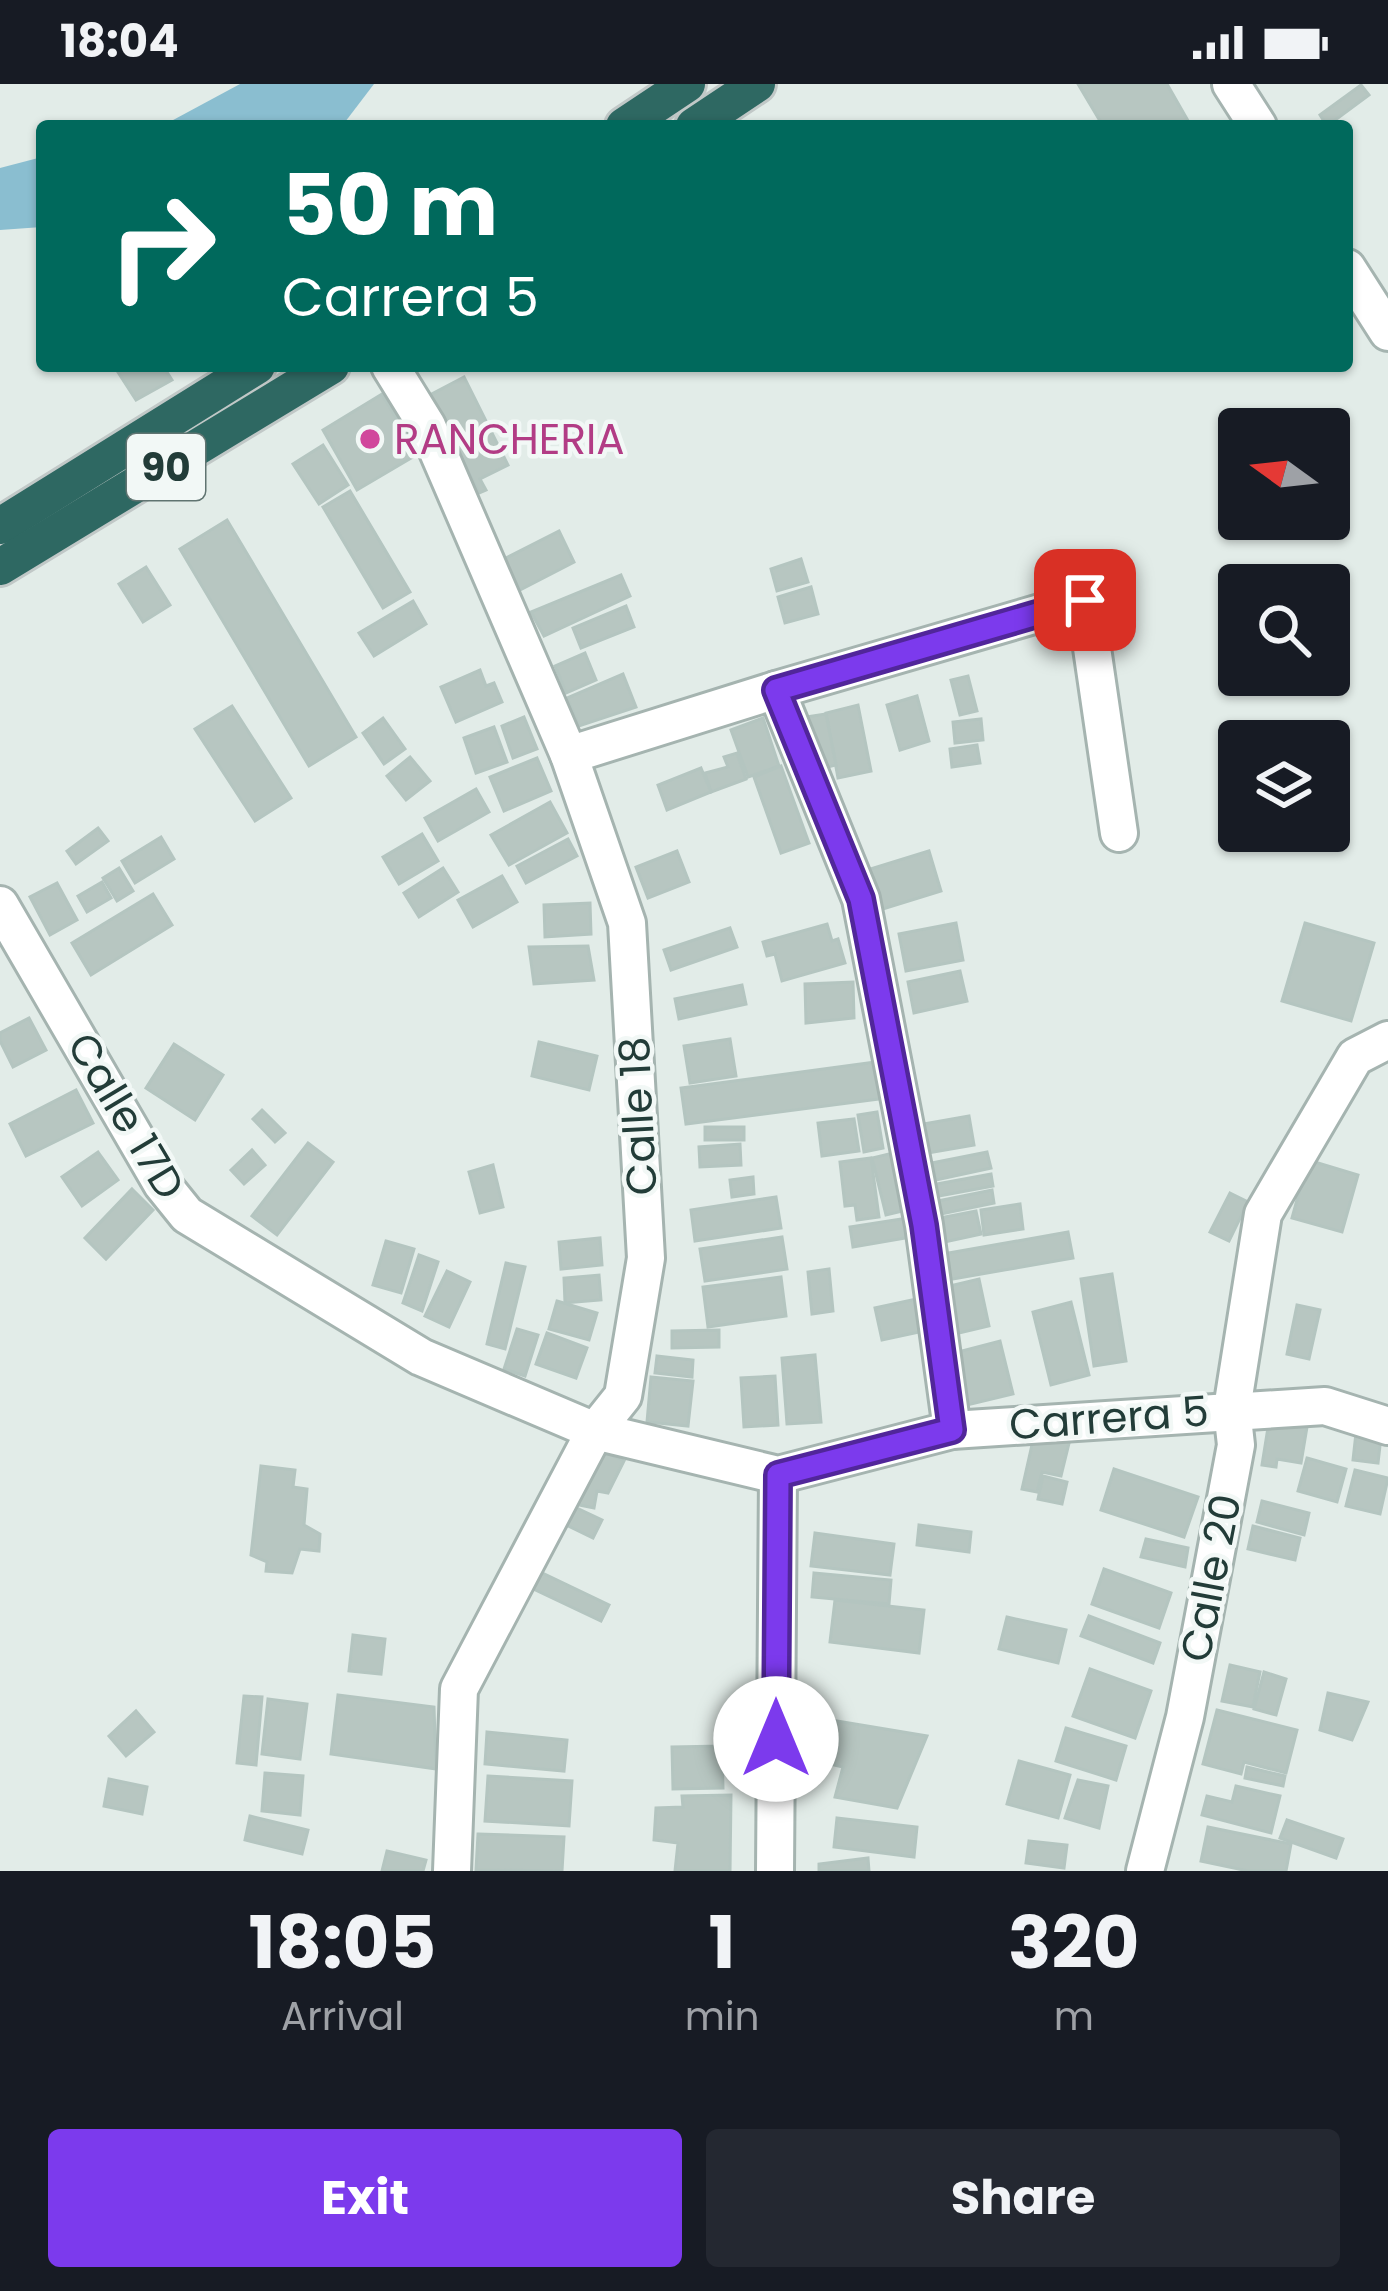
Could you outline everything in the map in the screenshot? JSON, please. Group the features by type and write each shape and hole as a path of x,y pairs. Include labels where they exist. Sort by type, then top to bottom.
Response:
{"highway":[{"path":"633,120 687,84"},
{"path":"703,120 757,84"},
{"name":"90","path":"0,526 247,372"},
{"name":"90","path":"0,568 322,372"}],"street":[{"path":"1231,84 1254,120"},
{"path":"1353,277 1388,332"},
{"name":"Calle 18","path":"394,372 428,426 569,755 627,923 646,1258 623,1396 595,1431 459,1690 452,1871"},
{"path":"569,755 1085,600 1119,833"},
{"path":"776,690 861,899 924,1225 952,1430"},
{"name":"Calle 17D","path":"0,904 162,1184 187,1215 421,1357"},
{"name":"Calle 20","path":"1144,1871 1190,1695 1236,1445 1232,1409 1263,1214 1355,1057 1388,1040"},
{"name":"Carrera 5","path":"421,1357 595,1431 778,1475 952,1430 1325,1406 1388,1426"},
{"path":"775,1871 778,1475"}],"water":[{"path":"240,84 374,84 347,120 173,120"},
{"path":"36,159 36,227 0,230 0,168"}],"building":[{"path":"1078,84 1167,84 1188,120 1099,120"},
{"path":"1361,85 1369,95 1335,120 1323,120 1320,115"},
{"path":"118,372 167,372 172,380 136,400"},
{"path":"464,377 508,465 480,479 486,490 479,493 430,395"},
{"path":"382,394 418,454 357,490 323,430"},
{"path":"323,445 348,485 319,504 293,464"},
{"path":"350,491 410,592 383,608 323,507"},
{"path":"227,520 356,737 309,766 180,549"},
{"path":"559,531 574,562 520,590 504,559"},
{"path":"801,559 808,582 777,591 771,569"},
{"path":"146,567 170,605 143,622 119,584"},
{"path":"621,575 630,596 544,636 531,612"},
{"path":"811,587 818,614 785,623 778,597"},
{"path":"413,601 426,624 374,656 359,633"},
{"path":"626,606 634,627 581,648 573,628"},
{"path":"585,653 596,680 566,693 555,666"},
{"path":"480,670 486,686 494,683 502,702 456,722 441,687"},
{"path":"623,674 636,707 579,726 567,698"},
{"path":"968,676 977,711 960,715 951,680"},
{"path":"917,696 929,741 900,750 887,705"},
{"path":"858,705 871,771 838,778 826,713"},
{"path":"232,706 291,798 255,821 195,729"},
{"path":"826,714 836,765 816,770 800,718"},
{"path":"524,717 537,749 513,758 502,726"},
{"path":"383,718 405,749 384,764 363,733"},
{"path":"763,718 779,766 748,777 731,730"},
{"path":"981,719 983,740 955,743 953,722"},
{"path":"494,727 507,762 476,773 464,738"},
{"path":"977,745 980,763 952,767 950,749"},
{"path":"737,753 746,779 711,792 705,773 728,767 724,757"},
{"path":"410,757 430,781 406,800 387,776"},
{"path":"537,758 551,791 504,811 490,777"},
{"path":"781,766 809,843 781,853 754,777"},
{"path":"701,768 711,792 667,810 658,785"},
{"path":"476,789 489,812 438,841 425,818"},
{"path":"550,802 567,833 509,865 491,835"},
{"path":"98,828 108,841 76,864 67,851"},
{"path":"422,834 438,861 399,884 383,857"},
{"path":"161,837 174,859 135,883 122,861"},
{"path":"568,839 577,856 526,883 517,866"},
{"path":"677,851 689,882 648,898 636,867"},
{"path":"929,851 941,891 876,911 864,871"},
{"path":"119,868 133,891 117,901 103,878"},
{"path":"443,868 458,892 419,917 404,893"},
{"path":"502,876 517,902 473,927 458,900"},
{"path":"102,882 111,898 87,912 78,896"},
{"path":"57,883 77,920 50,935 30,897"},
{"path":"153,894 172,925 91,975 72,943"},
{"path":"590,903 591,934 545,937 544,905"},
{"path":"956,923 963,960 906,971 899,934"},
{"path":"1305,923 1374,943 1351,1021 1282,1001"},
{"path":"827,924 832,941 838,939 845,963 782,981 775,954 767,956 763,942"},
{"path":"730,928 737,947 671,970 664,950"},
{"path":"588,946 594,980 534,984 529,947"},
{"path":"960,971 967,1001 914,1013 908,982"},
{"path":"853,982 854,1018 806,1023 805,984"},
{"path":"742,985 746,1004 679,1019 675,999"},
{"path":"29,1018 46,1050 13,1067 0,1033"},
{"path":"730,1039 736,1076 690,1083 684,1046"},
{"path":"539,1042 597,1056 589,1090 532,1076"},
{"path":"174,1044 223,1075 195,1120 146,1088"},
{"path":"883,1061 887,1098 686,1124 681,1088"},
{"path":"76,1090 93,1123 26,1156 10,1124"},
{"path":"262,1110 285,1133 275,1142 253,1119"},
{"path":"877,1112 883,1148 864,1152 858,1115"},
{"path":"969,1116 974,1145 922,1154 918,1125"},
{"path":"854,1119 859,1151 822,1156 818,1123"},
{"path":"705,1127 744,1127 744,1140 705,1140"},
{"path":"308,1143 333,1162 277,1235 252,1216"},
{"path":"740,1144 741,1165 700,1167 699,1147"},
{"path":"252,1150 265,1165 244,1184 231,1170"},
{"path":"98,1152 118,1180 82,1206 62,1177"},
{"path":"987,1152 991,1168 936,1180 932,1163"},
{"path":"893,1153 907,1210 886,1215 872,1158"},
{"path":"871,1158 879,1217 857,1220 855,1205 845,1206 840,1162"},
{"path":"1308,1160 1358,1175 1342,1232 1292,1218"},
{"path":"493,1165 503,1207 480,1213 469,1172"},
{"path":"991,1174 993,1186 939,1196 937,1184"},
{"path":"753,1177 754,1194 732,1197 730,1180"},
{"path":"132,1189 153,1210 106,1259 85,1238"},
{"path":"992,1190 994,1203 936,1215 933,1202"},
{"path":"1230,1193 1248,1202 1229,1241 1210,1232"},
{"path":"776,1197 781,1228 695,1241 691,1210"},
{"path":"1020,1204 1023,1229 984,1235 981,1210"},
{"path":"976,1211 981,1234 940,1243 935,1219"},
{"path":"908,1218 911,1237 853,1247 850,1227"},
{"path":"1068,1232 1073,1258 947,1280 943,1254"},
{"path":"782,1237 787,1269 705,1281 700,1249"},
{"path":"600,1238 602,1265 561,1269 559,1242"},
{"path":"386,1241 414,1249 401,1293 373,1285"},
{"path":"419,1255 438,1262 422,1311 403,1303"},
{"path":"506,1263 525,1267 505,1349 487,1344"},
{"path":"829,1269 833,1311 812,1314 808,1272"},
{"path":"447,1271 470,1282 449,1327 425,1316"},
{"path":"1112,1274 1126,1361 1094,1366 1081,1279"},
{"path":"599,1275 601,1300 565,1303 564,1278"},
{"path":"781,1277 786,1316 708,1327 703,1287"},
{"path":"979,1279 989,1326 955,1334 945,1287"},
{"path":"921,1298 928,1330 882,1340 875,1308"},
{"path":"557,1301 597,1313 589,1340 549,1329"},
{"path":"1071,1302 1089,1375 1051,1385 1033,1312"},
{"path":"1297,1305 1320,1310 1309,1359 1287,1354"},
{"path":"517,1329 538,1335 525,1376 504,1369"},
{"path":"719,1330 719,1347 672,1348 672,1331"},
{"path":"547,1333 587,1348 576,1378 536,1364"},
{"path":"1000,1341 1013,1394 967,1405 954,1353"},
{"path":"815,1355 821,1422 787,1424 782,1358"},
{"path":"657,1356 693,1360 692,1377 655,1373"},
{"path":"775,1376 778,1425 744,1427 741,1378"},
{"path":"651,1377 693,1381 688,1426 647,1422"},
{"path":"1270,1415 1308,1421 1301,1463 1277,1459 1276,1467 1262,1465"},
{"path":"1036,1427 1071,1435 1061,1476 1042,1472 1037,1492 1022,1489"},
{"path":"1356,1433 1381,1437 1378,1463 1353,1460"},
{"path":"592,1446 624,1461 608,1493 597,1491 594,1508 564,1502"},
{"path":"1307,1458 1346,1469 1337,1502 1298,1491"},
{"path":"261,1466 295,1470 293,1487 307,1489 304,1525 320,1534 319,1551 300,1549 292,1573 266,1571 267,1562 251,1555"},
{"path":"1114,1469 1198,1497 1184,1537 1101,1510"},
{"path":"1355,1470 1388,1478 1380,1514 1346,1506"},
{"path":"1043,1476 1067,1482 1062,1504 1038,1499"},
{"path":"1262,1501 1309,1513 1304,1535 1257,1522"},
{"path":"564,1502 602,1520 593,1538 556,1520"},
{"path":"919,1525 971,1532 969,1552 917,1545"},
{"path":"1253,1526 1300,1538 1295,1560 1248,1549"},
{"path":"815,1533 894,1544 890,1575 811,1566"},
{"path":"1146,1539 1188,1548 1185,1567 1141,1557"},
{"path":"532,1568 609,1605 601,1621 525,1585"},
{"path":"1104,1569 1171,1593 1159,1628 1092,1604"},
{"path":"814,1573 891,1580 889,1604 812,1597"},
{"path":"835,1600 924,1610 919,1653 830,1642"},
{"path":"1089,1616 1160,1643 1153,1663 1081,1636"},
{"path":"1007,1617 1066,1630 1058,1663 999,1649"},
{"path":"353,1635 385,1639 381,1674 349,1671"},
{"path":"1230,1665 1260,1672 1253,1707 1222,1701"},
{"path":"1090,1669 1151,1691 1135,1738 1073,1716"},
{"path":"1264,1672 1286,1679 1276,1715 1254,1709"},
{"path":"1328,1693 1368,1702 1352,1740 1320,1730"},
{"path":"338,1695 434,1707 436,1769 331,1754"},
{"path":"244,1696 262,1697 256,1765 237,1763"},
{"path":"268,1699 307,1704 300,1759 262,1754"},
{"path":"1217,1710 1297,1730 1286,1773 1244,1762 1241,1774 1203,1764"},
{"path":"136,1711 154,1732 126,1756 109,1736"},
{"path":"825,1719 927,1736 897,1808 835,1797 843,1767 817,1761"},
{"path":"1066,1728 1126,1746 1116,1780 1056,1761"},
{"path":"487,1732 567,1740 564,1771 485,1764"},
{"path":"722,1746 723,1788 673,1789 672,1747"},
{"path":"1019,1761 1070,1775 1058,1818 1007,1804"},
{"path":"1247,1767 1285,1776 1283,1786 1245,1778"},
{"path":"265,1773 303,1776 300,1815 262,1811"},
{"path":"488,1776 572,1781 569,1826 485,1821"},
{"path":"109,1779 147,1787 142,1814 104,1806"},
{"path":"1078,1780 1108,1786 1099,1828 1065,1818"},
{"path":"1236,1786 1280,1796 1271,1833 1202,1815 1207,1796 1232,1802"},
{"path":"731,1795 730,1871 675,1871 678,1843 654,1840 656,1808 683,1807 682,1796"},
{"path":"250,1816 308,1830 302,1854 245,1840"},
{"path":"837,1818 917,1827 914,1857 834,1847"},
{"path":"1287,1820 1343,1839 1336,1858 1280,1838"},
{"path":"1208,1827 1291,1844 1286,1871 1248,1871 1201,1861"},
{"path":"478,1834 564,1837 562,1871 476,1870"},
{"path":"1029,1841 1067,1845 1064,1868 1026,1863"},
{"path":"387,1851 426,1860 423,1871 382,1871"},
{"path":"868,1858 869,1871 819,1871 819,1864"}],"place":[{"name":"RANCHERIA","path":"370,439"}],"route":[{"path":"776,1739 778,1475 952,1430 924,1225 861,899 776,690 1085,600"}]}
